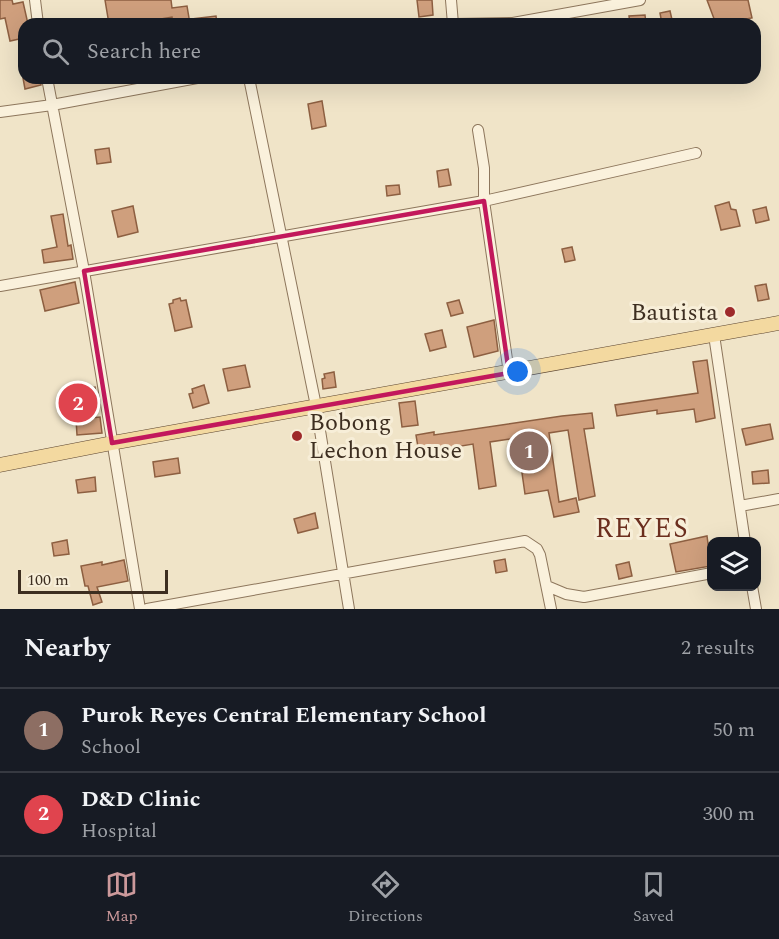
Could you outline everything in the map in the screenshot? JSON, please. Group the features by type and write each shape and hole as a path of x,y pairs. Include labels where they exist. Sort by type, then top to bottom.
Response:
{"main road":[{"path":"0,465 779,323"}],"street":[{"path":"34,0 38,18"},
{"path":"451,0 453,18"},
{"path":"541,18 640,0"},
{"path":"48,84 84,272 140,609"},
{"path":"0,112 52,105 165,84"},
{"path":"250,84 316,406 349,609"},
{"path":"478,130 484,201 509,373"},
{"path":"0,286 484,201 696,153"},
{"path":"714,335 744,537"},
{"path":"740,507 779,499"},
{"path":"147,609 525,542 537,549 551,609"},
{"path":"547,586 566,594 584,597 707,574"},
{"path":"753,591 756,609"}],"highlighted area":[{"path":"484,201 509,373 112,443 84,271"}],"building":[{"path":"0,0 12,0 13,4 23,2 27,18 18,18 18,39 10,41 5,18 0,19"},
{"path":"105,0 171,0 172,8 187,6 189,18 172,17 108,18"},
{"path":"417,0 432,0 433,15 419,17"},
{"path":"707,0 748,0 752,18 714,18"},
{"path":"670,11 672,18 661,18 660,13"},
{"path":"645,15 645,18 629,18 629,16"},
{"path":"24,84 41,84 41,85 25,89"},
{"path":"322,101 326,126 312,129 308,104"},
{"path":"109,148 111,162 97,164 95,150"},
{"path":"448,169 451,185 439,187 437,171"},
{"path":"399,185 400,194 387,196 386,186"},
{"path":"729,202 731,209 736,210 740,226 721,230 715,206"},
{"path":"133,206 138,232 118,237 112,211"},
{"path":"766,207 769,220 756,223 753,210"},
{"path":"63,214 68,246 71,245 73,259 44,263 42,250 57,247 51,216"},
{"path":"572,247 575,260 565,262 562,249"},
{"path":"75,282 79,303 45,311 40,290"},
{"path":"766,284 769,299 758,301 755,286"},
{"path":"180,298 181,301 186,300 192,327 175,331 169,304"},
{"path":"459,300 463,313 451,316 447,303"},
{"path":"494,320 498,351 474,357 467,327"},
{"path":"442,330 446,347 430,351 425,334"},
{"path":"707,360 715,418 696,422 694,409 657,414 657,410 617,416 615,405 698,393 693,362"},
{"path":"245,365 250,387 228,391 223,369"},
{"path":"334,372 336,387 323,389 324,374"},
{"path":"204,385 209,403 193,408 189,394 193,393 192,389"},
{"path":"95,387 97,400 88,401 91,418 100,417 102,433 77,435 76,419 70,420 65,392"},
{"path":"415,401 418,425 402,427 399,403"},
{"path":"592,413 594,428 584,429 595,496 579,500 568,430 549,433 559,502 576,498 579,512 554,517 548,490 525,494 517,438 490,442 496,486 479,489 473,444 419,453 416,435 434,432 434,435"},
{"path":"770,424 773,439 746,445 742,429"},
{"path":"178,458 180,473 155,477 153,462"},
{"path":"768,470 769,483 753,484 752,472"},
{"path":"95,477 96,491 78,493 76,480"},
{"path":"315,513 318,528 298,533 294,519"},
{"path":"707,536 707,567 676,572 670,544"},
{"path":"67,540 69,554 54,556 52,543"},
{"path":"505,559 507,571 496,573 494,561"},
{"path":"124,560 128,581 97,587 102,602 93,605 88,586 85,586 81,566 102,562 102,565"},
{"path":"629,562 632,576 619,579 616,565"}],"place":[{"name":"Bautista","path":"730,312"},
{"name":"D&D Clinic","path":"78,403"},
{"name":"Bobong Lechon House","path":"297,436"},
{"name":"Purok Reyes Central Elementary School","path":"529,451"}],"district":[{"name":"REYES","path":"642,528"}]}
